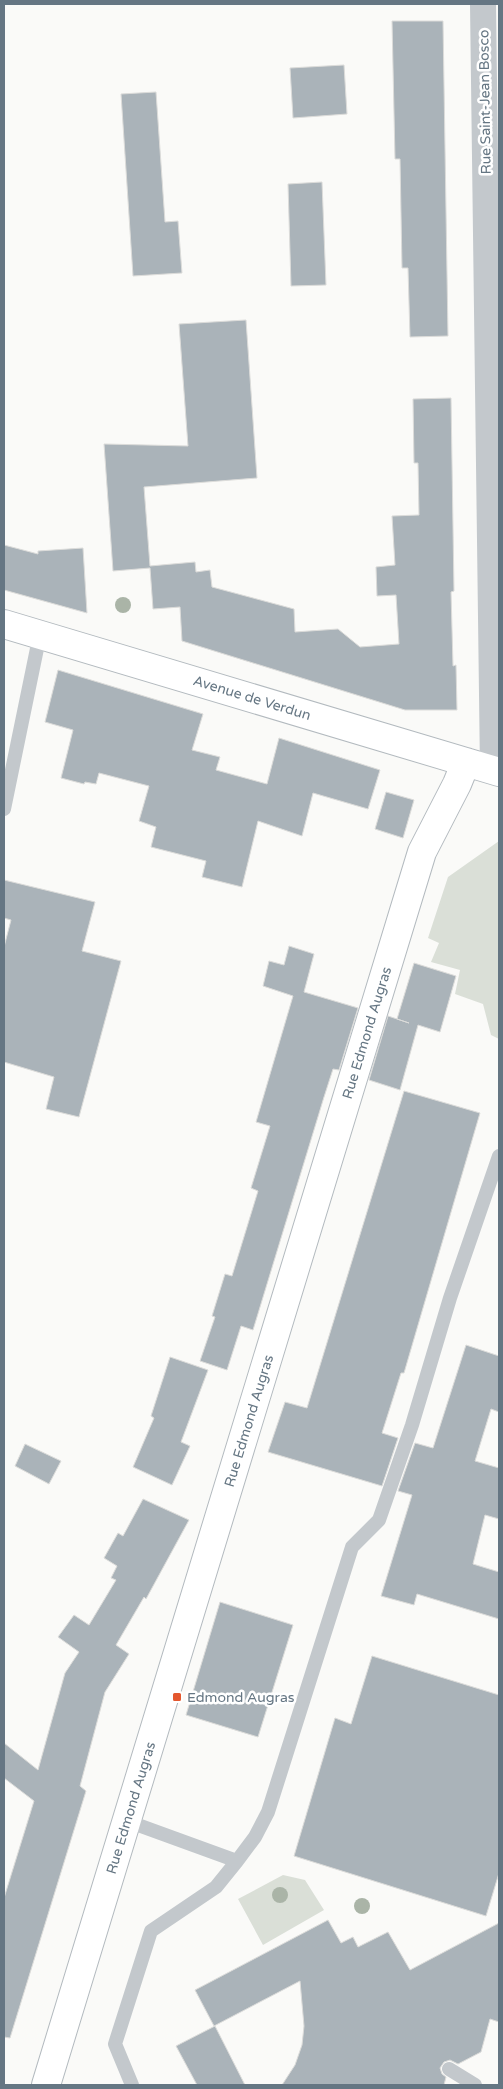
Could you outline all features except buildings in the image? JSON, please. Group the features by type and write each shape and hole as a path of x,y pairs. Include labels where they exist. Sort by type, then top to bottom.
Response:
{"main road":[{"name":"Avenue de Verdun","path":"4,624 496,771"},
{"name":"Rue Edmond Augras","path":"46,2085 422,852 457,784 466,762"}],"street":[{"name":"Rue Saint-Jean Bosco","path":"483,4 493,130 496,771"}],"lane":[{"path":"4,808 40,634"},
{"path":"128,2082 115,2044 151,1931 216,1887 255,1837 268,1812 352,1547 380,1520 412,1426 450,1298 499,1156"},
{"path":"127,1821 237,1861"},
{"path":"448,2069 475,2085"}],"shaded area":[{"path":"499,841 499,1039 491,1035 483,1004 455,994 460,970 431,962 439,943 428,938 448,877"},
{"path":"283,1875 305,1880 324,1910 263,1945 238,1899"}],"place":[{"name":"Edmond Augras","path":"177,1697"}]}
